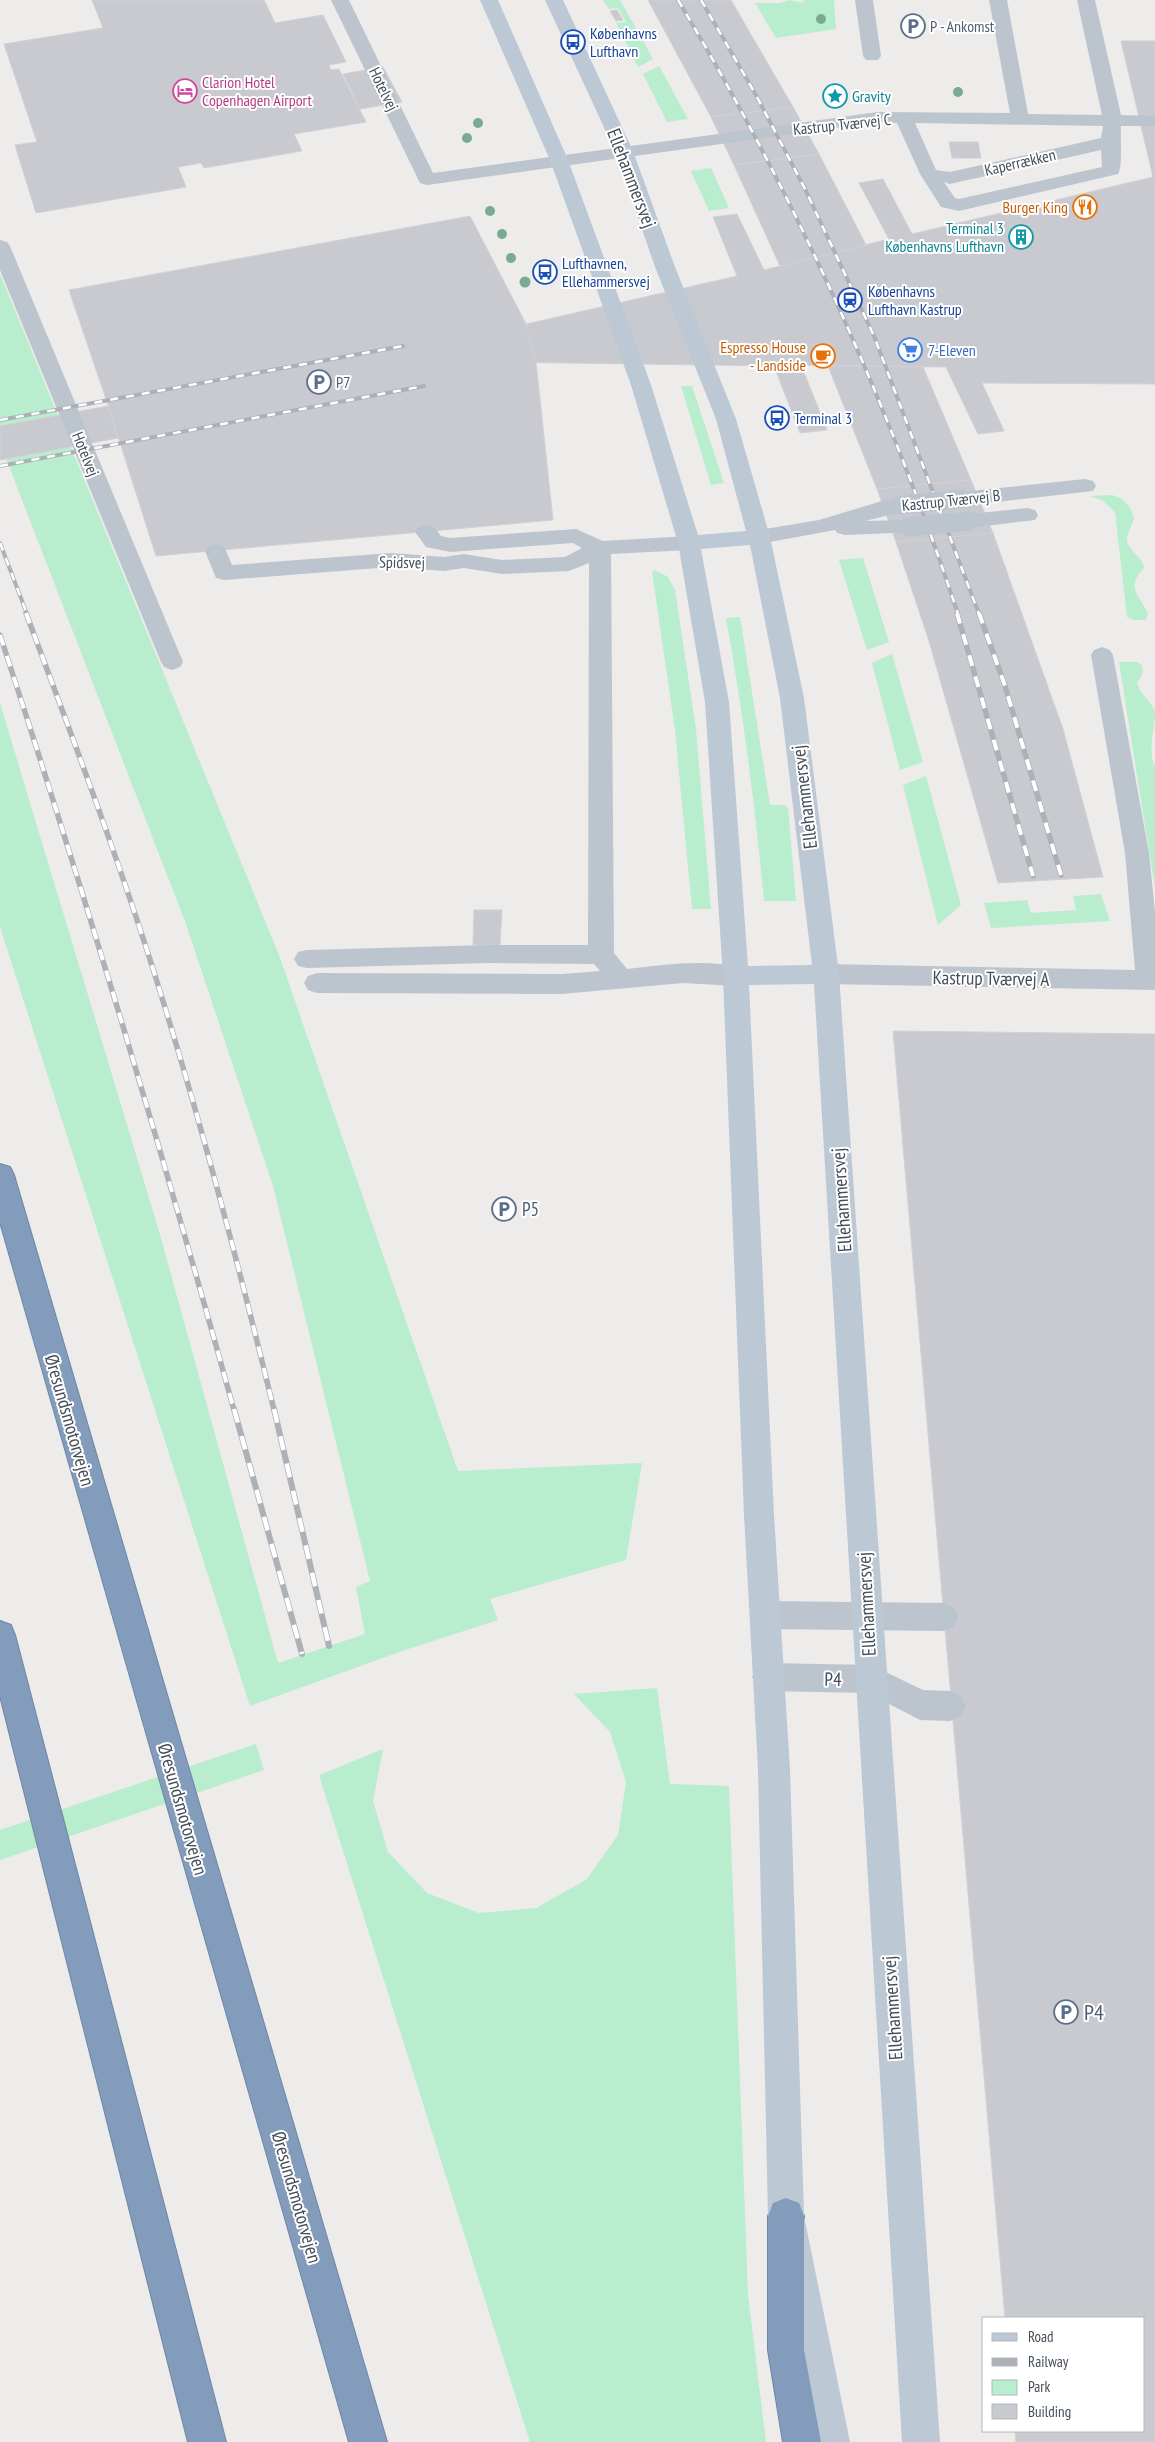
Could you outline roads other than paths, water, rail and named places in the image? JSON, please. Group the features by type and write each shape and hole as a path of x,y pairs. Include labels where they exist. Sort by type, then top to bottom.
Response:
{"highway":[{"name":"Øresundsmotorvejen","path":"0,1175 368,2442"},
{"path":"0,1634 207,2442"},
{"path":"786,2216 786,2350 802,2442"}],"street":[{"path":"488,0 559,160 641,385 689,543 717,702 736,976 765,1615 774,1769 786,2216 831,2442"},
{"name":"Ellehammersvej","path":"554,0 624,152 665,266 726,419 759,537 792,698 826,974 921,2442"},
{"path":"689,543 759,537"},
{"path":"736,976 826,974"}],"lane":[{"name":"Hotelvej","path":"340,0 427,178"},
{"path":"864,0 872,56"},
{"path":"998,0 1020,120"},
{"name":"Kaperrækken","path":"904,118 928,174 948,203 959,205 1111,170 1110,142 1121,121 1086,0"},
{"name":"Kastrup Tværvej C","path":"427,178 878,117 1121,121"},
{"path":"1121,121 1155,121"},
{"name":"Kaperrækken","path":"928,174 950,178 1110,142"},
{"name":"Hotelvej","path":"0,246 172,662"},
{"name":"Kastrup Tværvej B","path":"759,537 821,527 890,506 1085,486"},
{"name":"Kastrup Tværvej B","path":"821,527 896,528 1027,515"},
{"name":"Spidsvej","path":"426,532 434,542 450,545 576,536 600,548"},
{"name":"Spidsvej","path":"216,551 224,573 391,560 444,564 464,561 502,567 568,564 600,548 689,543"},
{"path":"600,548 601,955 621,979"},
{"path":"1102,655 1137,853 1152,980"},
{"path":"307,958 488,954 601,955"},
{"path":"317,983 562,984 684,973 736,976"},
{"name":"Kastrup Tværvej A","path":"826,974 1152,980"},
{"path":"765,1615 943,1617"},
{"name":"P4","path":"768,1677 871,1680 920,1705 950,1706"}],"railway":[{"path":"678,0 761,148 835,299 901,455 958,614"},
{"path":"701,0 756,95 805,189 874,336 979,614"},
{"path":"0,420 403,346"},
{"path":"0,466 424,386"},
{"path":"0,543 27,614"},
{"path":"26,613 108,835 153,969 217,1188 274,1410"},
{"path":"957,613 1033,876"},
{"path":"979,613 1005,686 1061,875"},
{"path":"0,635 121,1021 179,1215 234,1410"},
{"path":"234,1409 302,1654"},
{"path":"274,1409 329,1646"}],"place":[{"name":"P - Ankomst","path":"913,26"},
{"name":"Københavns Lufthavn","path":"573,42"},
{"name":"Clarion Hotel Copenhagen Airport","path":"185,91"},
{"name":"Gravity","path":"835,96"},
{"name":"Burger King","path":"1085,207"},
{"name":"Terminal 3 Københavns Lufthavn","path":"1021,237"},
{"name":"Lufthavnen, Ellehammersvej","path":"545,272"},
{"name":"Københavns Lufthavn Kastrup","path":"850,300"},
{"name":"7-Eleven","path":"910,350"},
{"name":"Espresso House - Landside","path":"823,356"},
{"name":"P7","path":"319,382"},
{"name":"Terminal 3","path":"777,418"},
{"name":"P5","path":"504,1209"},
{"name":"P4","path":"1066,2012"}]}
